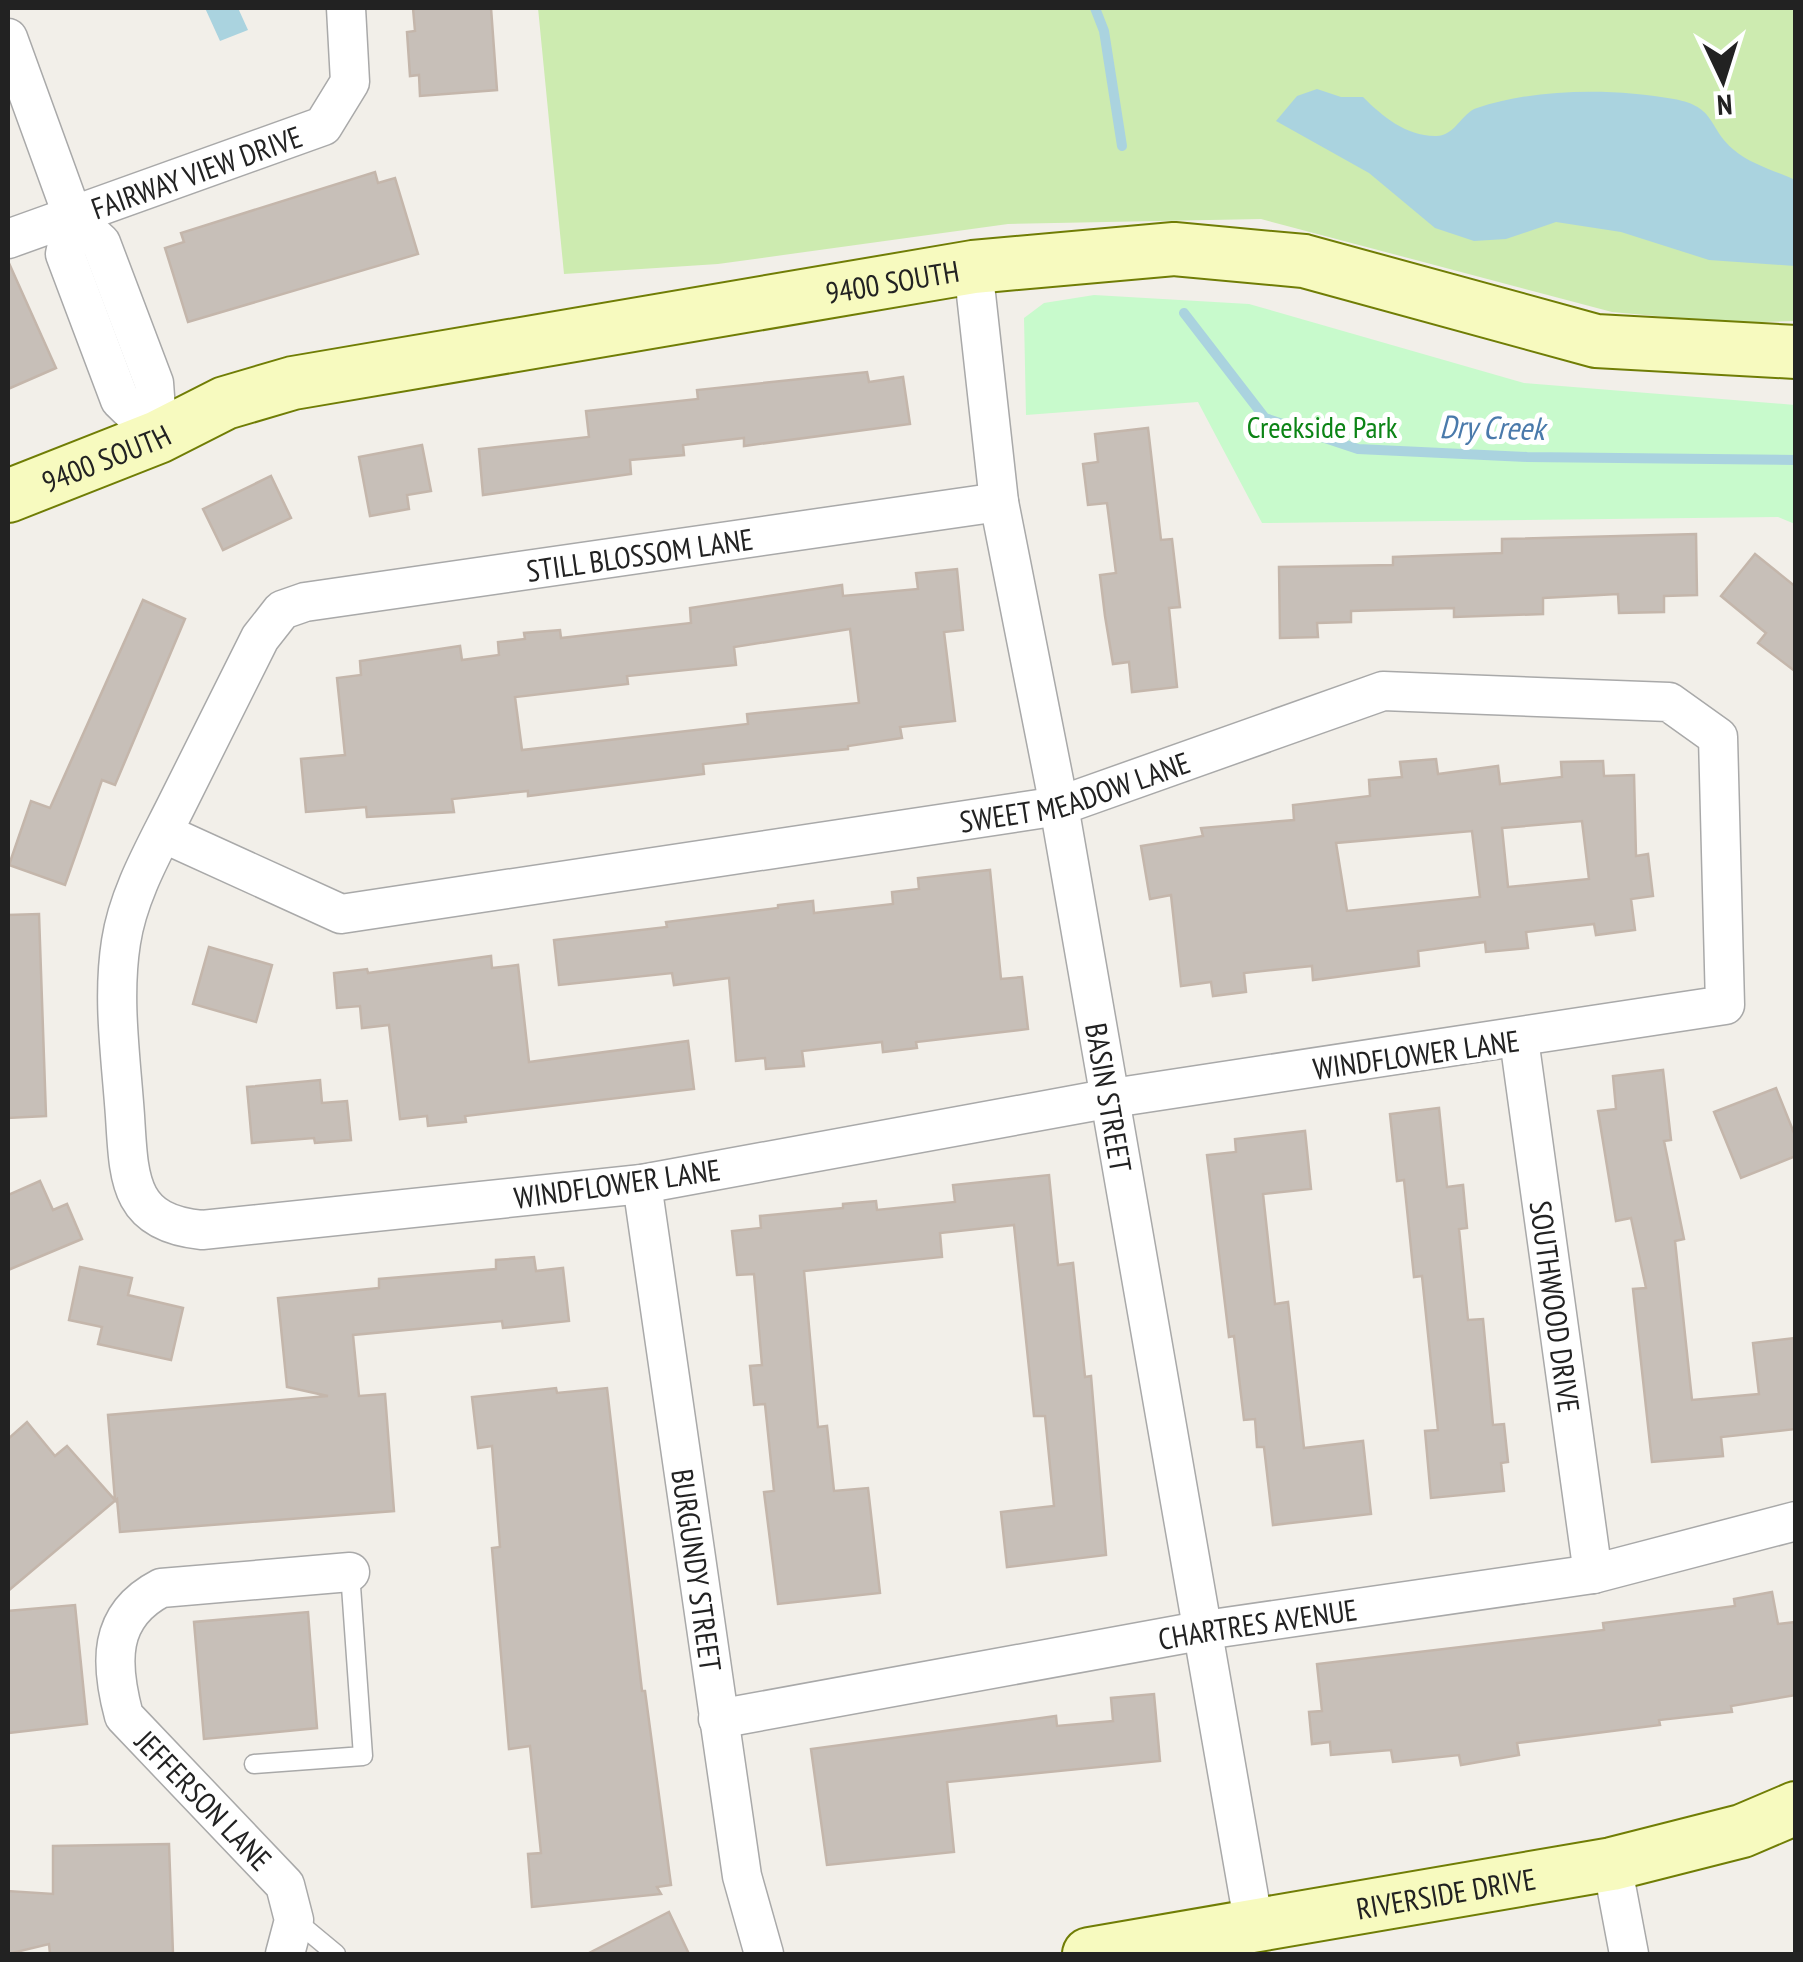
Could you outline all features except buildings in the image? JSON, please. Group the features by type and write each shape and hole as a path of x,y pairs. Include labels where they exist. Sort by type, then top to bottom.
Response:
{"street":[{"name":"FAIRWAY VIEW DRIVE","path":"8,239 323,126 350,82 346,8"},
{"path":"8,38 73,216 101,243 154,383 158,436"},
{"name":"9400 SOUTH","path":"8,496 158,436 225,403 292,383 973,267 1174,249 1304,262 1596,341 1796,352"},
{"name":"BASIN STREET","path":"973,267 999,502 1059,806 1106,1099 1206,1630 1254,1926"},
{"name":"STILL BLOSSOM LANE","path":"282,610 305,602 999,502"},
{"name":"WINDFLOWER LANE","path":"282,610 260,638 163,833 134,894 122,938 116,988 132,1188 169,1227 202,1230 642,1184 1106,1099 1725,1005"},
{"name":"SWEET MEADOW LANE","path":"163,833 341,914 1059,806 1383,691 1670,702 1718,737 1725,1005"},
{"name":"SOUTHWOOD DRIVE","path":"1519,1039 1593,1574"},
{"name":"BURGUNDY STREET","path":"642,1184 742,1876 764,1954"},
{"name":"CHARTRES AVENUE","path":"718,1719 1206,1630 1593,1574 1796,1521"},
{"name":"JEFFERSON LANE","path":"290,1937 285,1885 124,1716 117,1690 115,1638 125,1616 141,1598 160,1588 350,1572"},
{"name":"RIVERSIDE DRIVE","path":"1089,1954 1612,1864 1742,1831 1796,1808"},
{"path":"1612,1864 1630,1954"}],"lane":[{"path":"254,1764 364,1756 350,1572"},
{"path":"290,1937 336,1954"}],"green space":[{"path":"538,8 1795,8 1795,321 1733,323 1612,312 1261,219 1008,224 718,264 564,274"},
{"name":"Creekside Park","path":"1094,295 1249,304 1524,383 1795,405 1795,524 1778,517 1262,523 1198,402 1026,415 1024,318 1044,303"}],"water":[{"path":"205,8 238,8 248,30 220,41"},
{"path":"1317,89 1341,97 1363,97 1404,129 1435,136 1448,133 1477,108 1549,93 1651,95 1688,103 1705,113 1725,142 1740,155 1795,180 1795,266 1709,260 1621,232 1556,222 1506,239 1474,241 1435,228 1369,173 1276,121 1297,96"}],"waterway":[{"name":"Dry Creek","path":"1095,8 1104,31 1122,146"},
{"name":"Dry Creek","path":"1184,313 1265,418 1358,449 1527,457 1796,460"}]}
